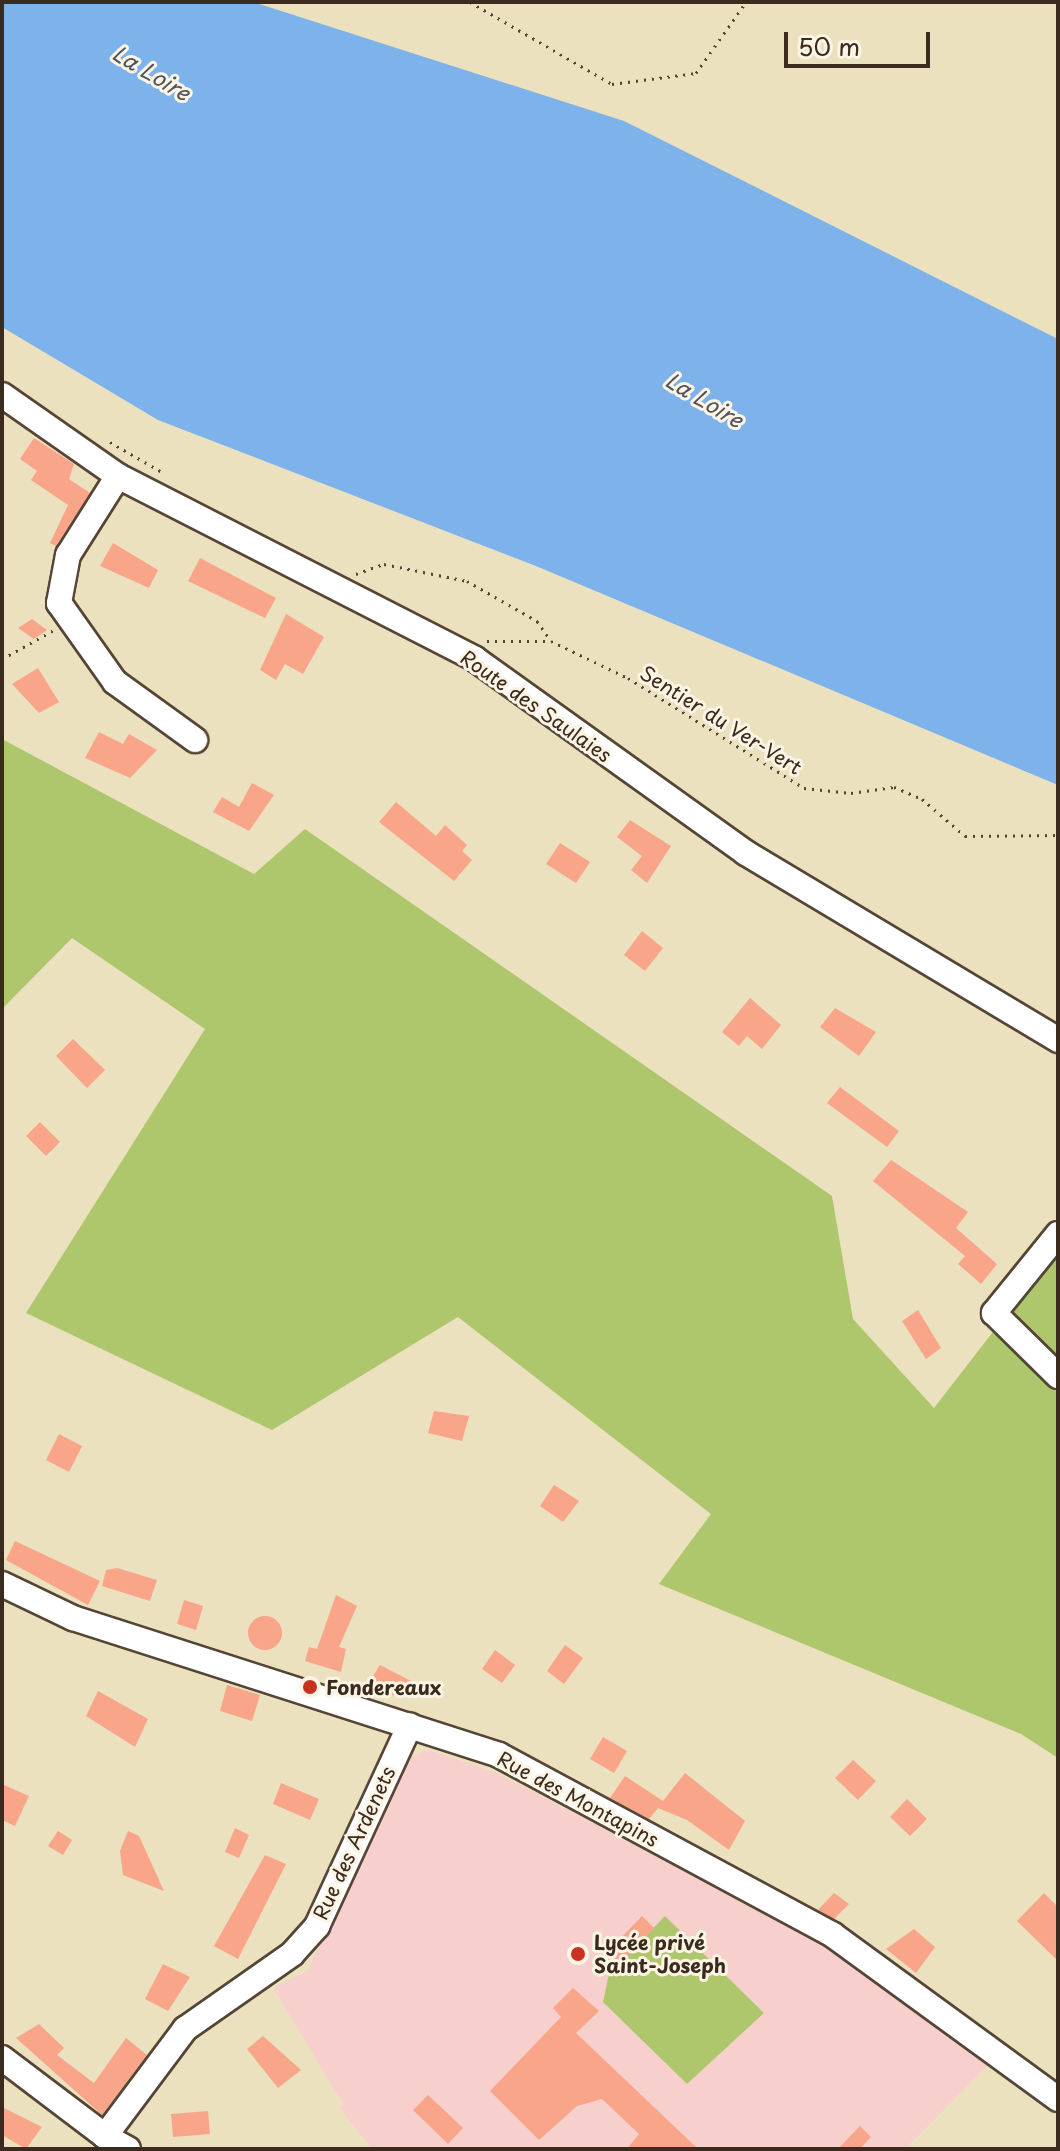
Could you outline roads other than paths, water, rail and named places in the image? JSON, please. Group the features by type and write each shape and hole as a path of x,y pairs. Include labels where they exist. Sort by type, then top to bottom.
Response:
{"street":[{"name":"Route des Saulaies","path":"2,395 118,476 475,659 746,853 1058,1040"},
{"path":"118,476 68,555 59,603 115,682 195,740"},
{"path":"1058,1234 994,1313 1058,1376"},
{"name":"Rue des Montapins","path":"2,1584 73,1618 499,1755 833,1935 1058,2099"},
{"name":"Rue des Ardenets","path":"105,2136 185,2029 292,1954 317,1926 410,1725"},
{"path":"2,2058 105,2136 128,2149"}],"water":[{"name":"La Loire","path":"2,2 253,2 624,121 1058,339 1058,785 536,566 158,420 2,327"}],"place":[{"name":"Fondereaux","path":"310,1687"},
{"name":"Lycée privé Saint-Joseph","path":"578,1954"}]}
